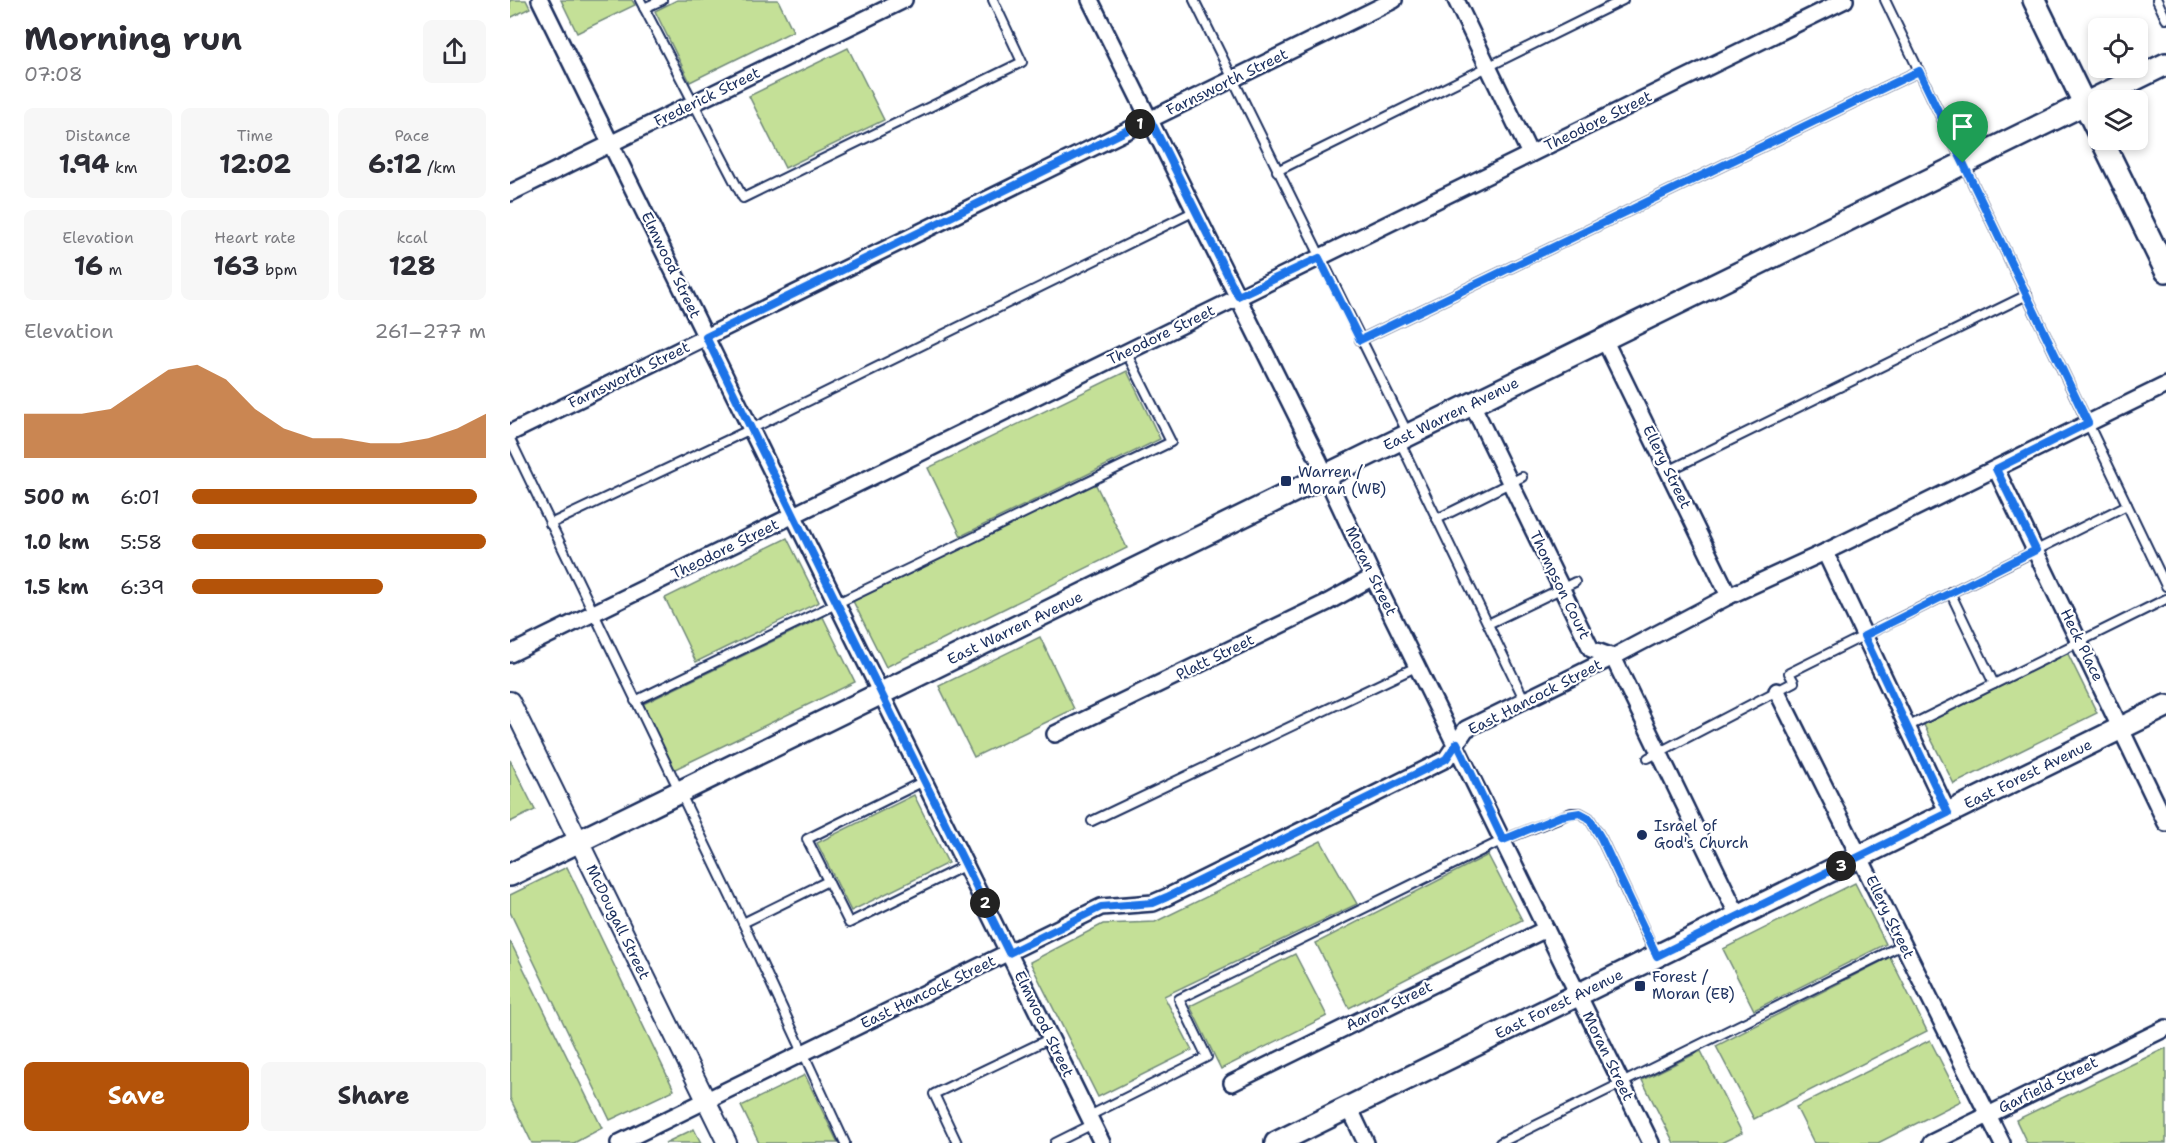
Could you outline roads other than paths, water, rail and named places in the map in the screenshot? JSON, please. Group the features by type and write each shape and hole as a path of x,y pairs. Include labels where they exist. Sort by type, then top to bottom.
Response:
{"main road":[{"path":"2034,0 2088,112"},
{"name":"East Warren Avenue","path":"510,875 2166,64"},
{"path":"2107,150 2166,272"},
{"name":"East Forest Avenue","path":"1276,1143 2166,706"}],"street":[{"name":"Elmwood Street","path":"540,0 837,604 883,692 924,781 1102,1143"},
{"name":"Frederick Street","path":"510,193 904,0"},
{"name":"Moran Street","path":"1090,0 1326,475 1373,577 1457,743 1651,1143"},
{"name":"Farnsworth Street","path":"510,433 1394,0"},
{"path":"1456,0 1530,154"},
{"name":"Theodore Street","path":"510,654 1845,0"},
{"name":"Ellery Street","path":"1604,339 1670,470 1728,596"},
{"name":"East Hancock Street","path":"619,1143 1101,907 1153,903 1167,897 1446,759 1466,729 1613,657 1728,596 1824,552 2166,385"},
{"name":"Thompson Court","path":"1472,404 1516,480 1568,585 1591,649 1613,657"},
{"name":"Heck Place","path":"1996,469 2165,817"},
{"path":"1824,552 1948,813"},
{"name":"Platt Street","path":"1055,734 1328,602 1373,577"},
{"path":"1613,657 1654,755 1738,916"},
{"name":"Ellery Street","path":"1777,691 2002,1143"},
{"name":"McDougall Street","path":"510,701 727,1143"},
{"name":"Aaron Street","path":"1232,1083 1546,929"},
{"name":"Garfield Street","path":"1931,1143 2166,1028"},
{"path":"1349,1107 1366,1143"}],"lane":[{"path":"640,0 744,198 1022,62 993,0"},
{"path":"644,8 662,0"},
{"path":"1194,0 1360,340 1437,519 1525,701"},
{"path":"1277,171 1623,0"},
{"path":"1885,0 2166,586"},
{"path":"2157,0 2166,19"},
{"path":"1360,340 1919,71"},
{"path":"550,524 751,429 1195,211"},
{"path":"1670,470 2027,295"},
{"path":"635,701 1171,442 1126,352"},
{"path":"510,439 592,614 743,923 845,1143"},
{"path":"1437,519 1516,480"},
{"path":"1654,755 1794,682 1789,673 2127,505"},
{"path":"1488,624 1568,585"},
{"path":"1950,592 1994,684"},
{"path":"1907,727 2166,599"},
{"path":"1092,821 1418,666"},
{"path":"924,781 807,839 849,923 966,866"},
{"path":"1055,1143 1091,1120 1207,1057 1179,999 1503,840 1561,816 1580,813 1589,818 1601,838 1657,956"},
{"path":"743,923 828,881"},
{"path":"1500,1143 1904,944"},
{"path":"947,1143 956,1141 934,1094 1051,1038"}],"place":[{"name":"Warren / Moran (WB)","path":"1286,481"},
{"name":"Israel of God's Church","path":"1642,835"},
{"name":"Forest / Moran (EB)","path":"1640,986"}]}
